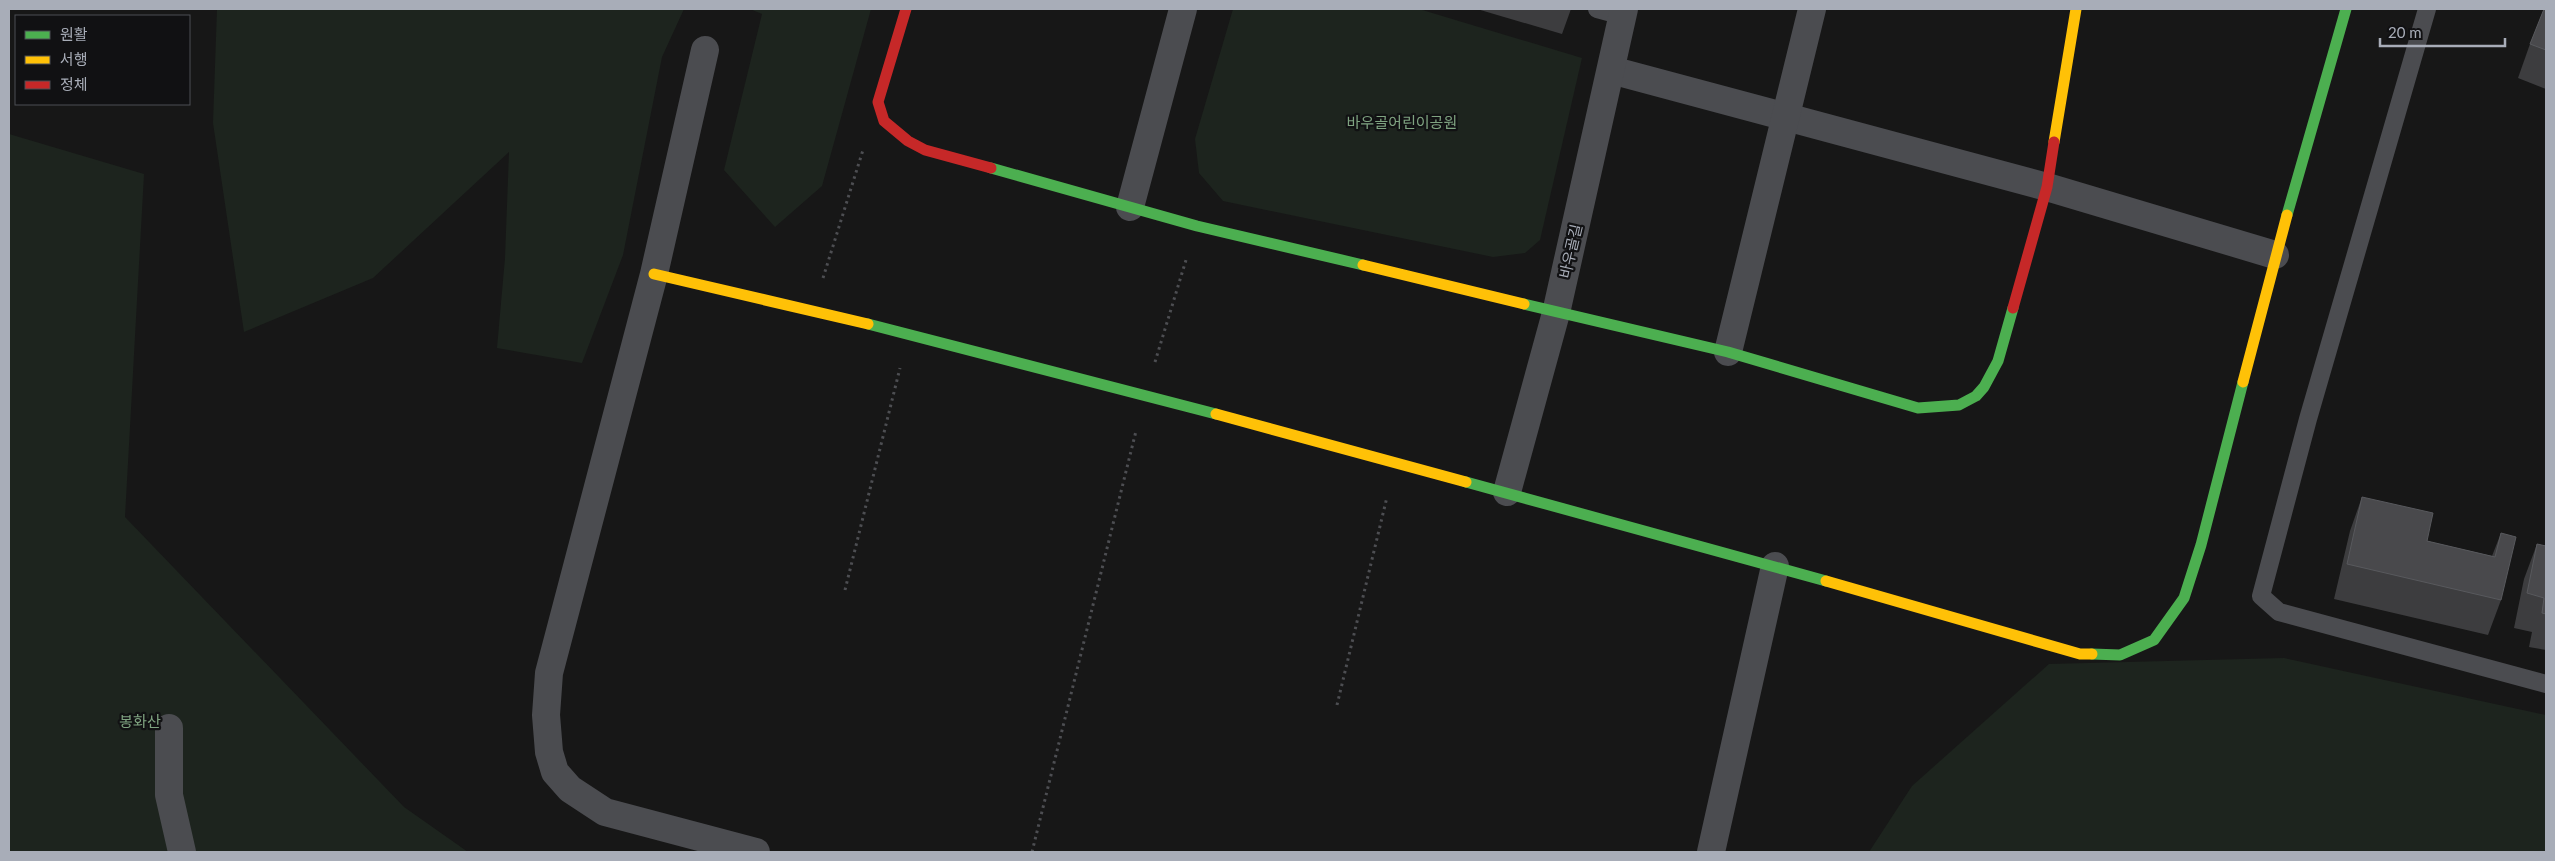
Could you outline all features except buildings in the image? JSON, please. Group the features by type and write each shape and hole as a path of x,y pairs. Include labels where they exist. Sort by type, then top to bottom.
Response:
{"street":[{"path":"906,9 878,102 884,121 908,142 925,150 1197,226 1556,313 1728,352 1918,408 1951,409 1970,402 1987,385 1998,362 2047,187 2076,9"},
{"path":"1130,207 1183,9"},
{"path":"1728,352 1812,9"},
{"path":"654,274 908,333 1145,395 1508,492 1775,566 2080,654 2120,656 2154,640 2184,598 2200,545 2274,255 2346,9"},
{"name":"바우골길","path":"1508,492 1556,313 1611,70 1615,11"},
{"path":"705,50 654,274 549,674 546,715 549,752 555,772 570,789 604,812 756,852"},
{"path":"1611,70 1785,115 2047,187 2274,255"},
{"path":"1711,852 1775,566"},
{"path":"169,728 169,794 182,852"}],"lane":[{"path":"2426,9 2308,419 2261,596 2279,612 2546,684"}],"path":[{"path":"813,312 878,102"},
{"path":"1032,852 1145,395 1197,226"},
{"path":"845,590 908,333"},
{"path":"1337,705 1395,462"}],"green space":[{"path":"217,9 684,9 662,57 623,255 582,363 497,348 505,258 509,152 373,278 244,332 213,123"},
{"path":"750,9 871,9 822,186 775,227 724,170 762,14"},
{"name":"바우골어린이공원","path":"1233,9 1419,9 1582,58 1540,240 1525,253 1493,257 1223,201 1199,173 1195,139"},
{"name":"봉화산","path":"9,134 144,174 125,517 404,807 468,852 9,852"},
{"path":"2284,658 2546,715 2546,852 1869,852 1912,786 2049,664"}],"traffic: fast":[{"path":"2287,215 2346,9"},
{"path":"991,168 1197,226 1363,265"},
{"path":"1524,304 1728,352 1918,408 1959,405 1976,396 1984,387 1998,361 2013,308"},
{"path":"868,324 1216,414"},
{"path":"2092,654 2120,655 2154,640 2184,598 2201,545 2243,382"},
{"path":"1466,482 1826,581"}],"traffic: slow":[{"path":"2054,142 2076,9"},
{"path":"2243,382 2287,215"},
{"path":"1363,265 1524,304"},
{"path":"654,274 868,324"},
{"path":"1216,414 1466,482"},
{"path":"1826,581 2080,654 2092,654"}],"traffic: jam":[{"path":"906,9 878,102 884,121 908,141 925,150 991,168"},
{"path":"2013,308 2047,187 2054,142"}]}
